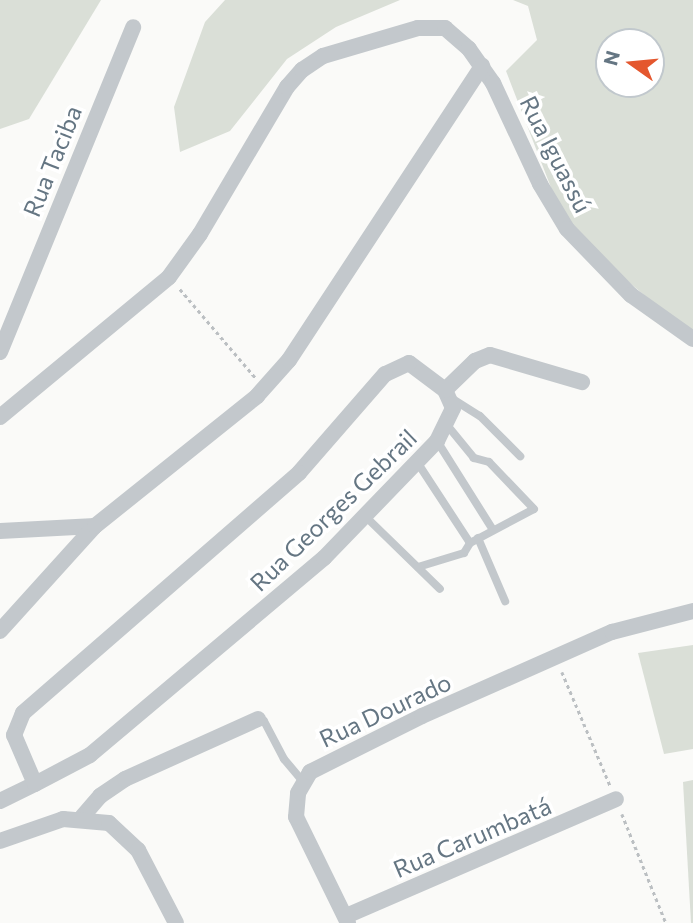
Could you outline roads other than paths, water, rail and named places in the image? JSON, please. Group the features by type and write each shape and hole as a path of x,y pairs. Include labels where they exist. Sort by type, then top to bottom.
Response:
{"street":[{"name":"Rua Taciba","path":"0,352 133,27"},
{"name":"Rua Iguassú","path":"0,417 169,277 200,234 287,87 302,70 323,56 431,27 445,28 458,38 482,66 567,229 631,295 693,339"},
{"path":"0,631 95,526 265,387 303,339 482,66"},
{"path":"448,394 475,361 490,355 582,382"},
{"name":"Rua Georges Gebrail","path":"0,801 35,784 90,755 160,698 366,517 419,465 437,441 447,425 448,394 409,363 385,374 299,473 23,713 14,736 35,784"},
{"path":"0,531 95,526"},
{"name":"Rua Dourado","path":"303,782 329,760 555,656 637,623 693,611"},
{"path":"82,817 100,796 125,779 258,719"},
{"path":"303,782 295,805 296,817 347,920"},
{"name":"Rua Carumbatá","path":"347,920 616,799"},
{"path":"0,841 63,819 82,817 109,823 138,850 176,923"}],"lane":[{"path":"448,394 480,416 520,456"},
{"path":"418,567 464,553 474,541 534,509 489,463 474,458 447,425"},
{"path":"437,441 493,530"},
{"path":"419,465 474,541 505,601"},
{"path":"366,517 440,589"},
{"path":"258,719 264,722 284,759 303,782"}]}
